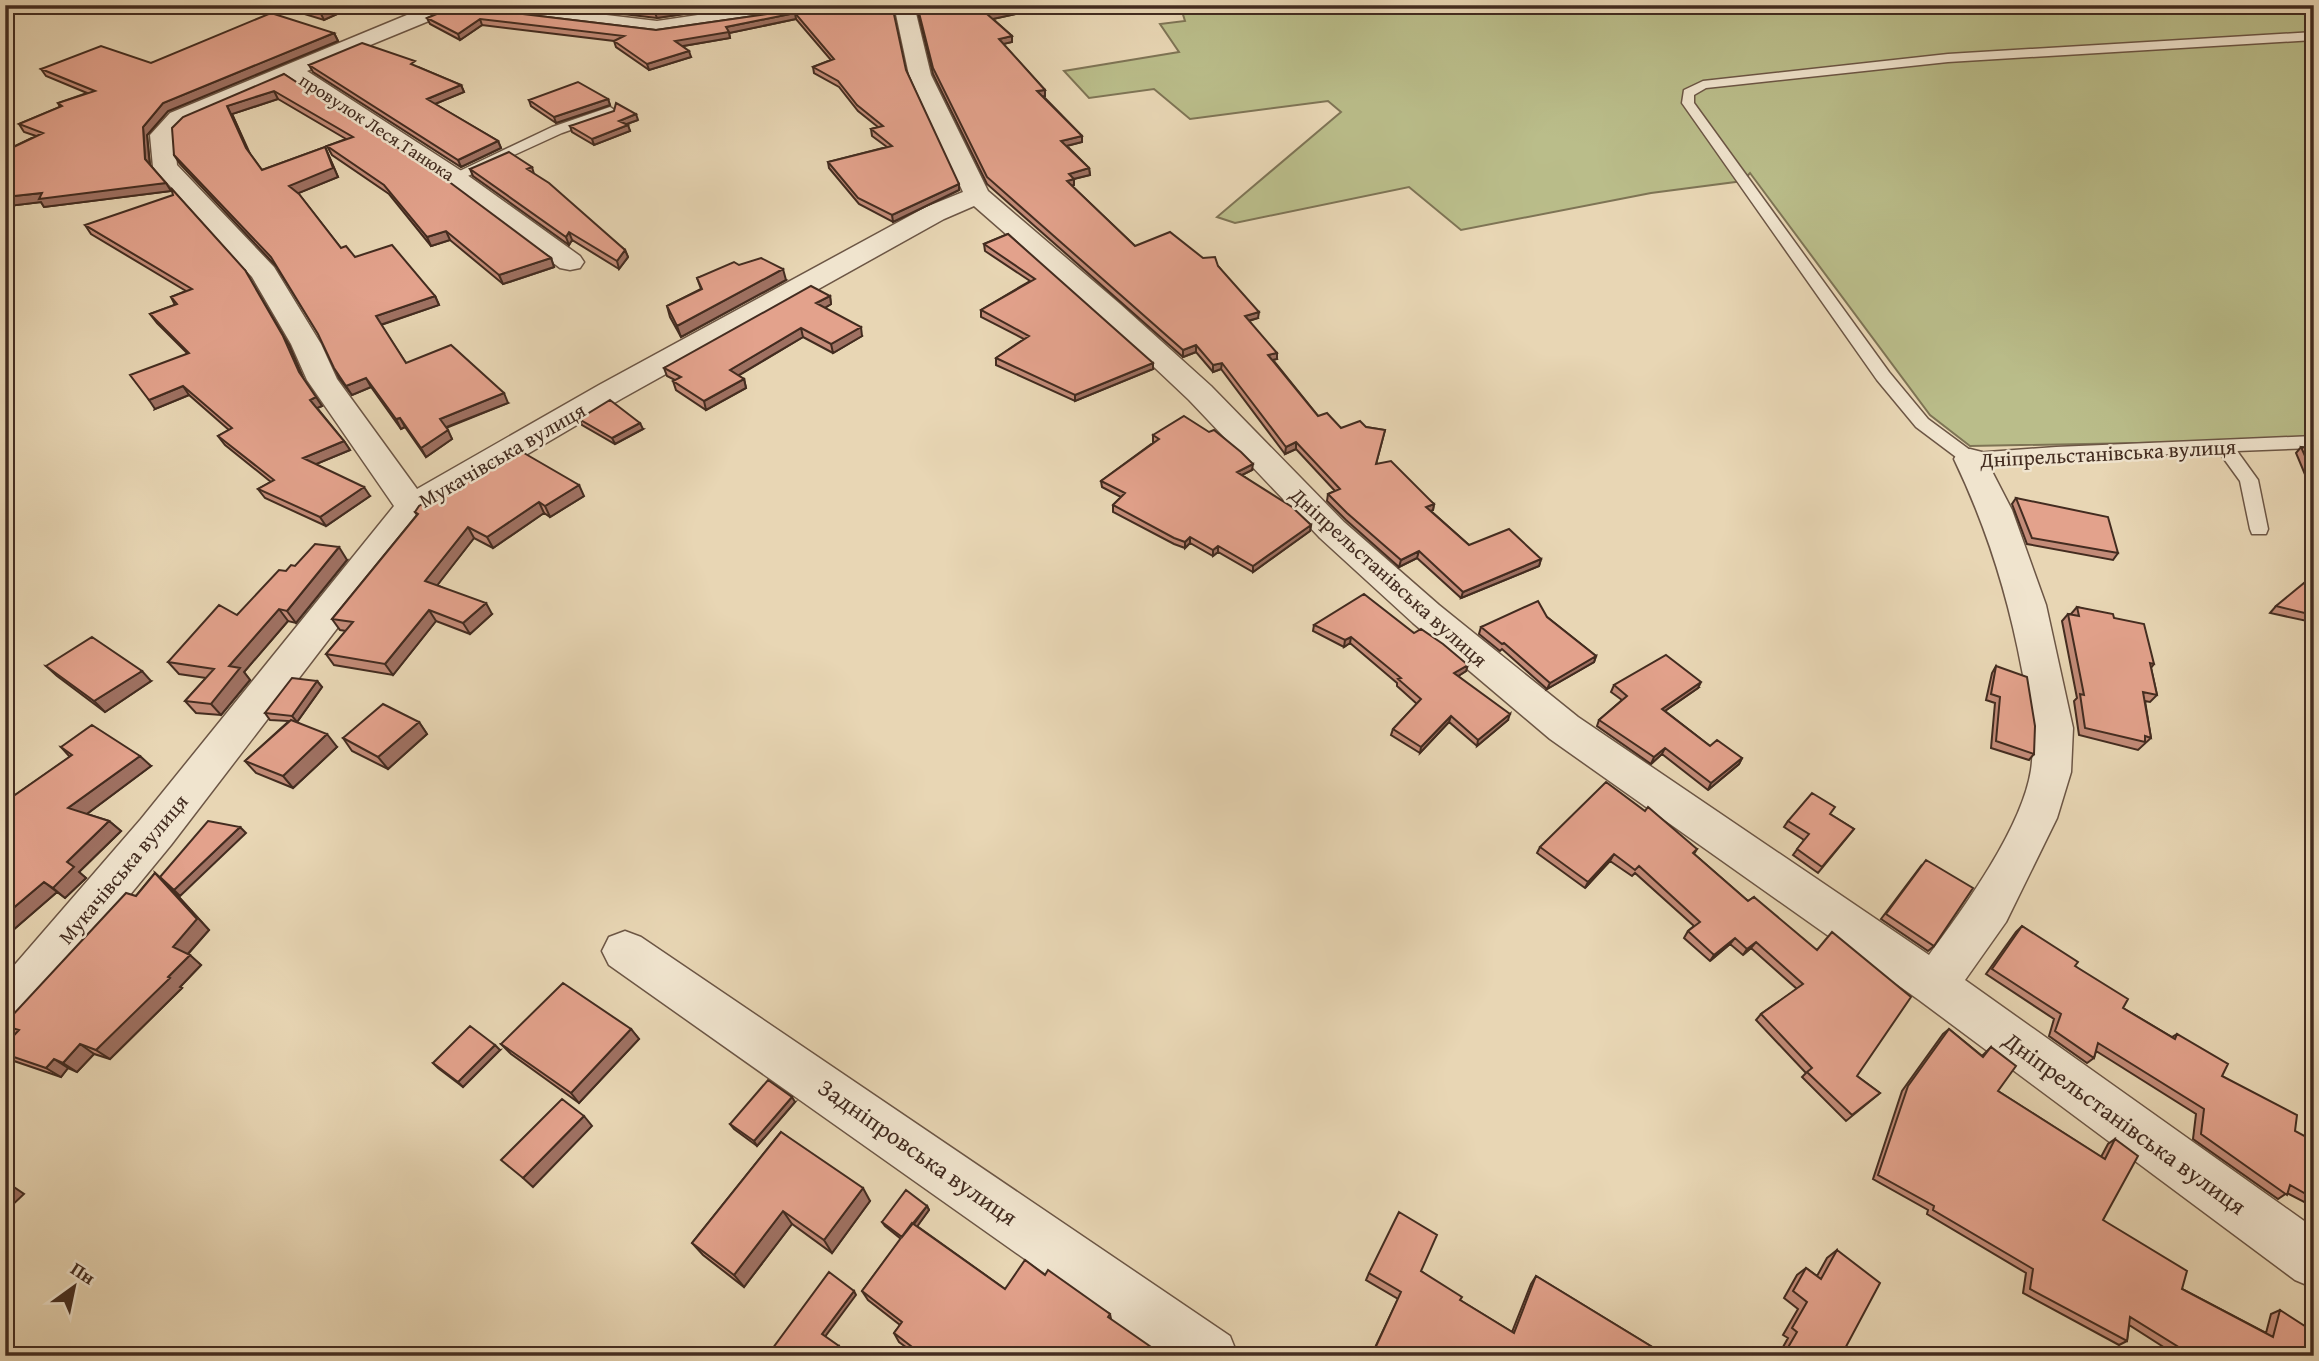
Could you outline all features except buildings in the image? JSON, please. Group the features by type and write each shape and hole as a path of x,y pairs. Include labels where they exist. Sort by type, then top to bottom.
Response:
{"street":[{"name":"провулок Леся Танюка","path":"290,70 450,5"},
{"path":"465,5 657,27 810,5"},
{"name":"Дніпрельстанівська вулиця","path":"904,5 920,75 977,195 1100,301 1190,384 1332,530 1498,676 1564,728 1935,985 2314,1261"},
{"name":"провулок Леся Танюка","path":"290,70 454,177 570,262"},
{"path":"290,70 178,118 162,135 165,167 264,273 306,344 322,380 412,507"},
{"name":"Мукачівська вулиця","path":"5,1011 156,832 412,507 935,212 977,195"},
{"name":"Дніпрельстанівська вулиця","path":"1935,985 1990,908 2036,818 2051,772 2053,728 2028,605 1996,510 1970,459"},
{"name":"Задніпровська вулиця","path":"625,951 1210,1356"}],"lane":[{"path":"1970,459 1922,423 1883,376 1689,103 1688,93 1703,85 1948,58 2314,36"},
{"path":"454,177 557,130 610,111"},
{"name":"Дніпрельстанівська вулиця","path":"1970,459 2041,452 2225,448 2314,442"},
{"path":"2225,448 2249,480 2259,529"}],"green space":[{"path":"1180,5 2314,5 2314,436 2192,442 1970,446 1930,415 1750,173 1743,181 1651,193 1461,230 1409,187 1235,223 1217,217 1341,112 1328,101 1190,119 1154,89 1089,98 1064,71 1179,52 1160,24 1185,21"}]}
